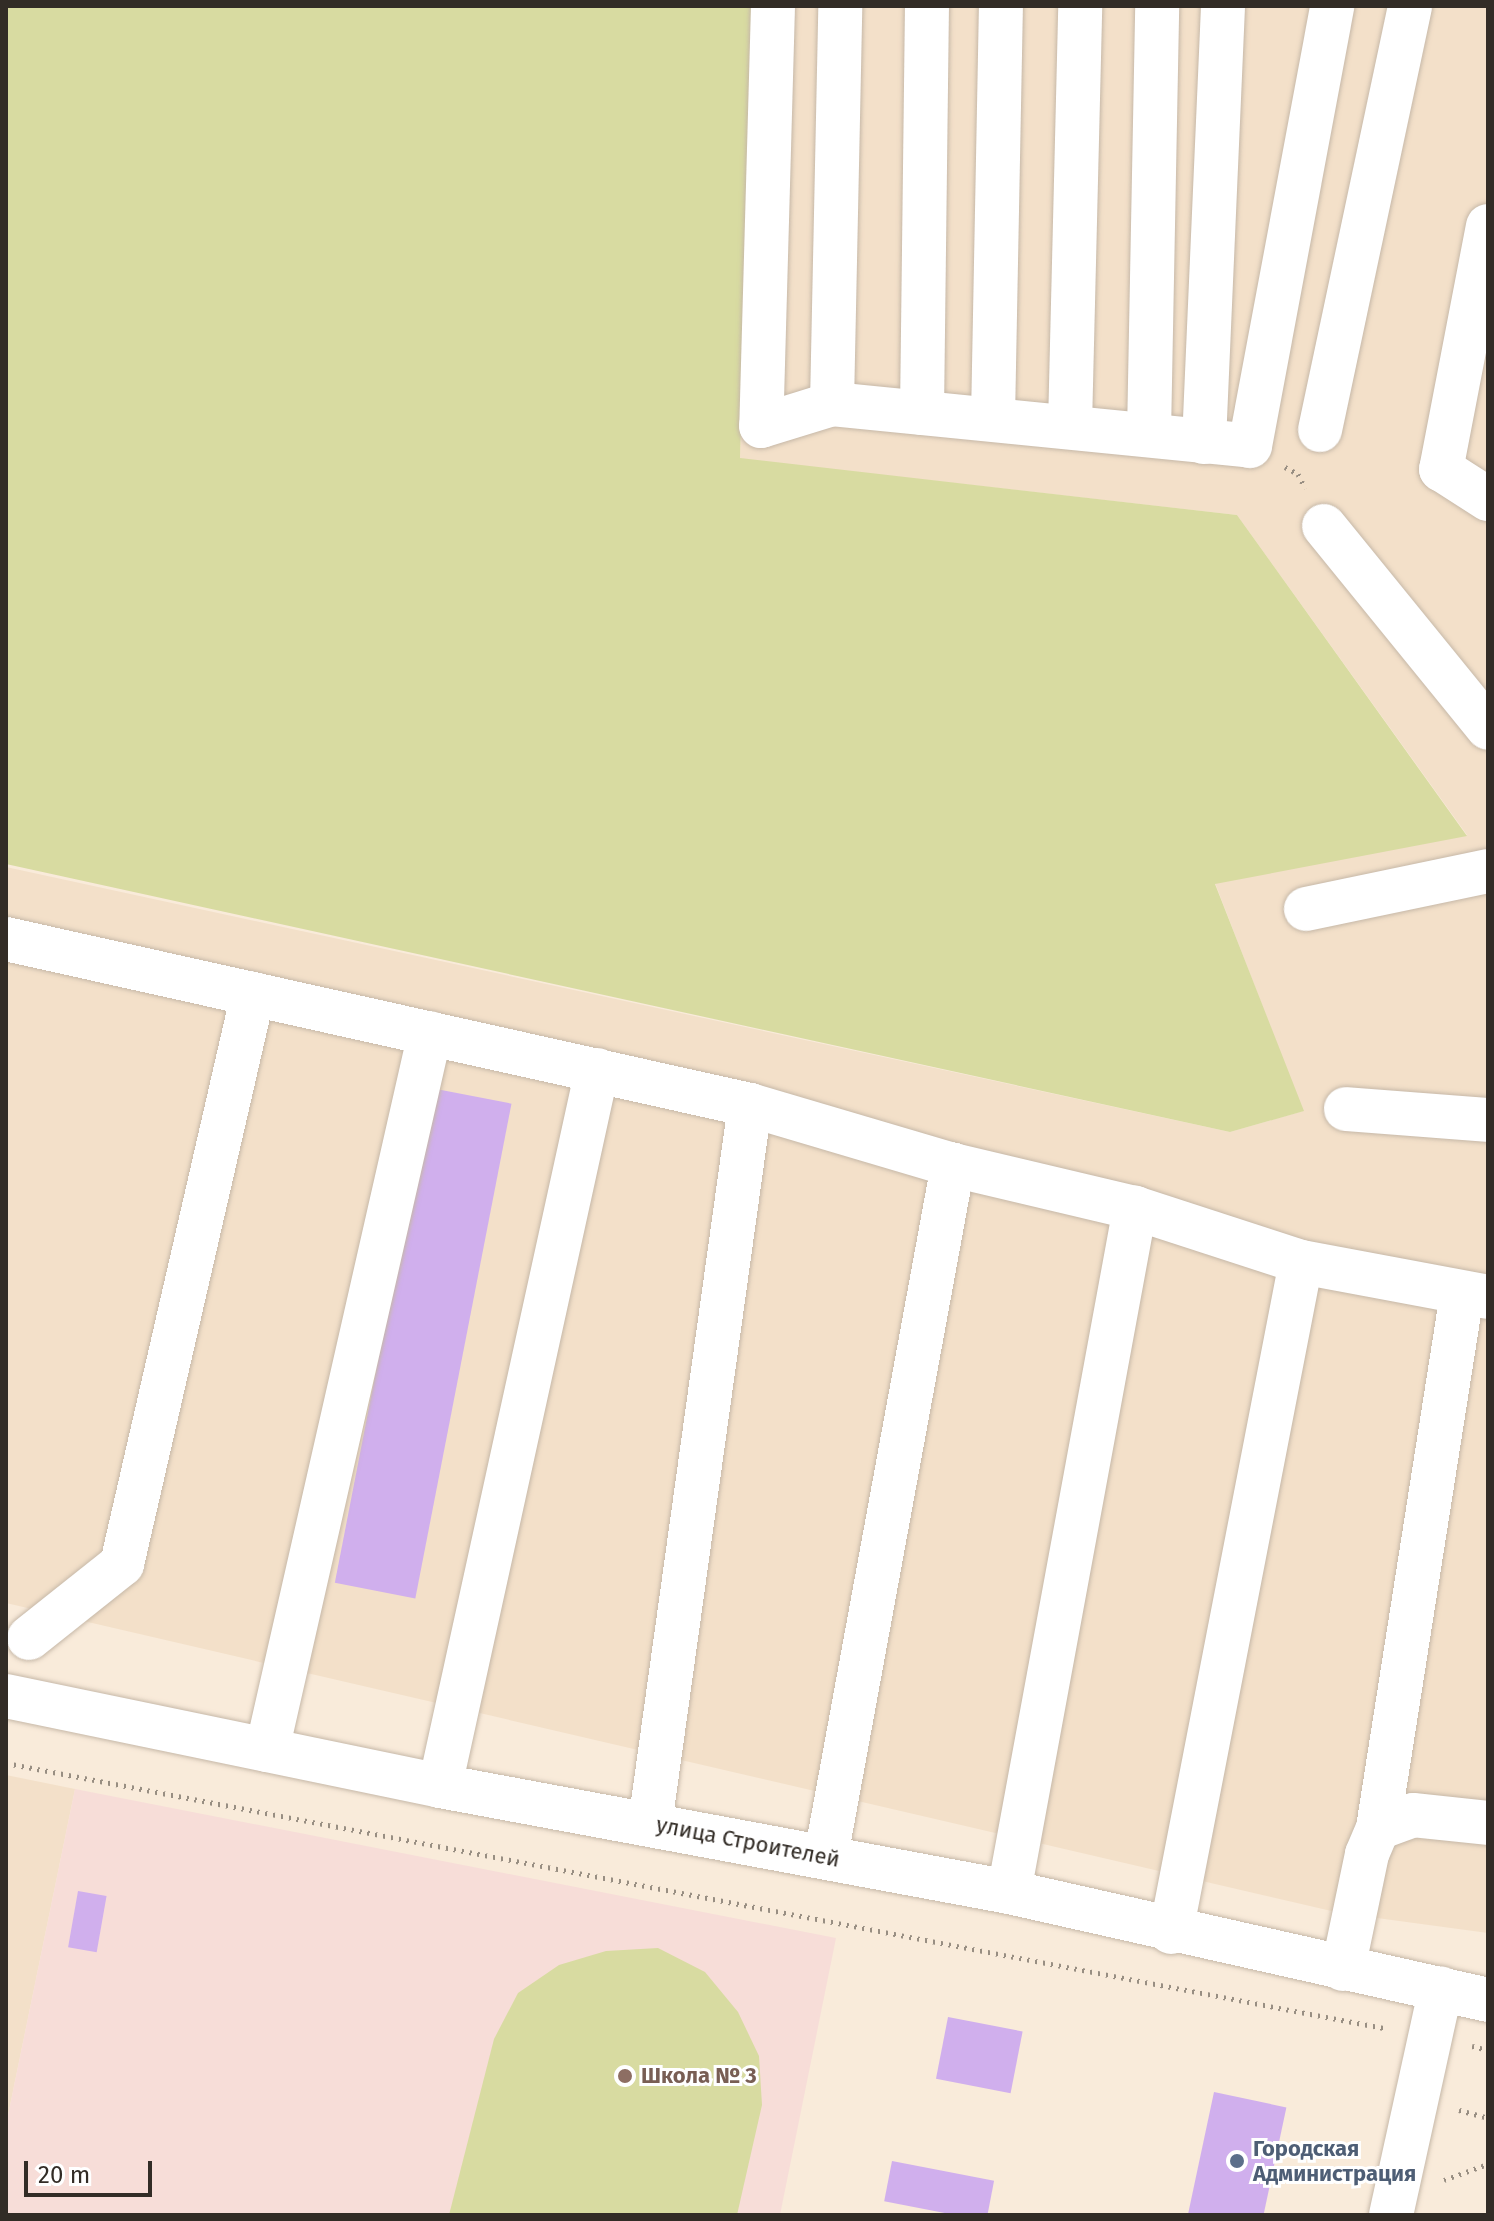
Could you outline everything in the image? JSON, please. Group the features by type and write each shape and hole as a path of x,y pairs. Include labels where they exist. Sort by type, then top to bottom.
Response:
{"street":[{"path":"773,6 761,426 832,404 1250,446 1332,6"},
{"path":"832,404 840,6"},
{"path":"922,413 927,6"},
{"path":"993,419 1001,6"},
{"path":"1070,426 1080,6"},
{"path":"1149,434 1157,6"},
{"path":"1204,442 1223,6"},
{"path":"1218,127 1241,6"},
{"path":"1320,430 1410,6"},
{"path":"1488,226 1441,469 1488,499"},
{"path":"1324,526 1488,728"},
{"path":"1306,909 1488,871"},
{"path":"6,939 750,1105 953,1165 1135,1208 1301,1262 1475,1296 1378,1828 1367,1854 1343,1969"},
{"path":"10,1696 18,1626 122,1564 253,994"},
{"path":"267,1750 430,1033"},
{"path":"440,1786 597,1070"},
{"path":"650,1824 750,1105"},
{"path":"1346,1109 1488,1120"},
{"path":"826,1856 953,1165"},
{"path":"1009,1892 1135,1208"},
{"path":"1171,1932 1301,1262"},
{"name":"улица Строителей","path":"10,1696 440,1786 1009,1892 1171,1932 1488,2000"},
{"path":"1378,1828 1413,1815 1488,1823"},
{"path":"1391,2215 1441,1988"}],"path":[{"path":"6,1763 1488,2050"}],"shaded area":[{"path":"754,6 1488,6 1488,1933 1340,1913 6,1603 6,867 1230,1132 1303,1111 1215,883 1467,835 1237,515 740,459"},
{"path":"6,1775 75,1789 6,2125"},
{"path":"75,1789 836,1938 780,2215 6,2215 6,2125"}],"green space":[{"path":"6,6 754,6 740,458 1237,515 1467,836 1215,884 1304,1111 1230,1132 6,864"},
{"path":"658,1948 705,1972 738,2012 759,2056 762,2105 737,2215 449,2215 494,2039 518,1993 559,1965 606,1951"}],"building":[{"path":"431,1088 511,1104 415,1598 335,1583"},
{"path":"78,1891 107,1896 97,1952 68,1947"},
{"path":"948,2017 1023,2032 1011,2093 936,2079"},
{"name":"Городская Администрация","path":"1214,2092 1286,2107 1264,2215 1188,2215"},
{"path":"892,2161 994,2181 987,2215 955,2215 884,2201"}],"place":[{"name":"Школа № 3","path":"625,2076"},
{"name":"Городская Администрация","path":"1237,2161"}]}
